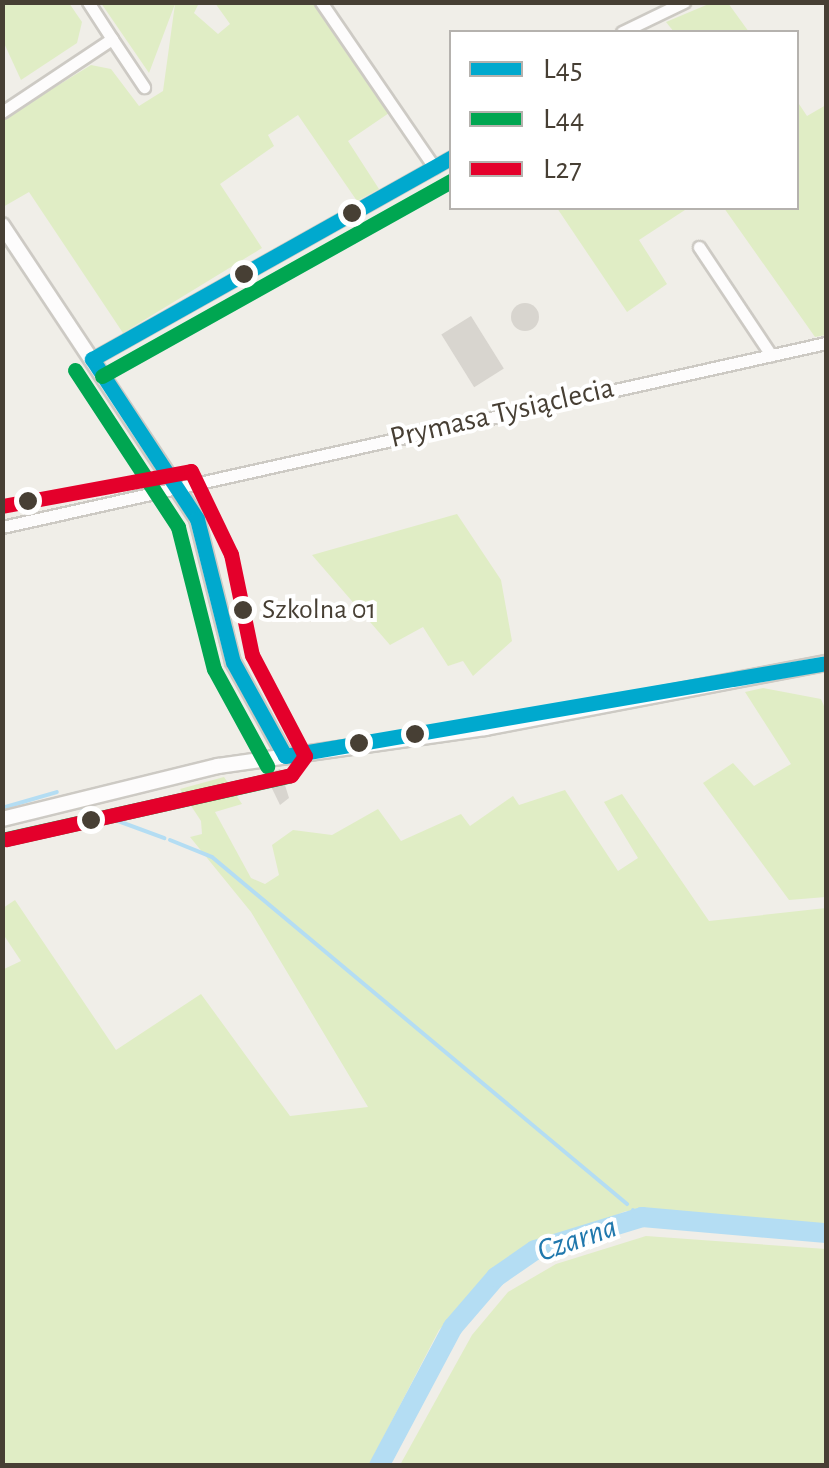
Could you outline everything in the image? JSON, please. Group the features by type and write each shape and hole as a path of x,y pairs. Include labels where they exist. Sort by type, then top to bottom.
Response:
{"street":[{"path":"88,2 144,87"},
{"path":"321,2 434,167"},
{"path":"626,30 684,2"},
{"path":"2,112 112,40"},
{"path":"92,359 449,159"},
{"path":"2,225 178,487 212,560 232,662 285,756"},
{"path":"699,247 772,355"},
{"name":"Prymasa Tysiąclecia","path":"2,526 826,344"},
{"path":"2,819 285,756 826,663"}],"green space":[{"path":"2,3 69,3 82,22 77,43 21,80 3,41"},
{"path":"101,3 199,3 194,13 218,34 230,24 215,3 314,3 389,113 348,141 379,189 357,201 298,115 268,135 274,146 220,184 262,248 123,333 29,192 3,207 3,119 91,65 111,69 139,106 163,91 175,4 149,73"},
{"path":"711,3 728,3 748,30 672,30 666,22"},
{"path":"799,104 807,116 826,105 826,335 815,337 725,210 799,210"},
{"path":"558,210 685,210 639,240 667,284 627,312"},
{"path":"457,514 501,580 512,641 473,676 463,661 448,666 423,627 390,645 312,555"},
{"path":"763,688 821,699 826,711 826,897 789,900 703,783 733,763 754,786 791,764 745,692"},
{"path":"224,777 242,804 215,812 251,878 265,884 279,875 272,845 293,830 332,835 378,809 401,841 461,814 470,826 513,796 519,805 565,790 618,871 638,858 604,802 622,794 709,921 826,908 826,1224 626,1211 509,1258 439,1330 369,1465 3,1465 2,970 21,961 3,934 3,908 15,900 116,1050 201,994 290,1116 368,1107 251,912 190,837 202,834 201,821 180,789"},
{"path":"646,1236 826,1249 826,1465 400,1465 472,1335 508,1292 556,1264"}],"building":[{"path":"525,303 535,307 539,317 535,327 525,331 515,327 511,317 515,307"},
{"path":"471,316 504,369 474,387 441,335"},
{"path":"280,769 289,798 280,805 265,774"}],"waterway":[{"path":"2,808 57,792"},
{"path":"80,807 164,838"},
{"path":"170,840 212,857 627,1204"},
{"path":"633,1210 642,1217"},
{"name":"Czarna","path":"379,1466 453,1327 496,1277 535,1250 642,1217 826,1233"}],"transit line":[{"name":"L45","path":"92,359 449,159"},
{"name":"L44","path":"102,376 449,182"},
{"name":"L45","path":"92,359 197,519 233,662 285,756"},
{"name":"L44","path":"75,370 178,527 214,669 267,766"},
{"name":"L27","path":"2,506 191,471 231,554 252,655 305,756 291,775 6,839"},
{"name":"L45","path":"285,756 826,663"},
{"name":"L44","path":"6,839 289,776"}],"place":[{"name":"Szkolna 01","path":"243,610"}]}
